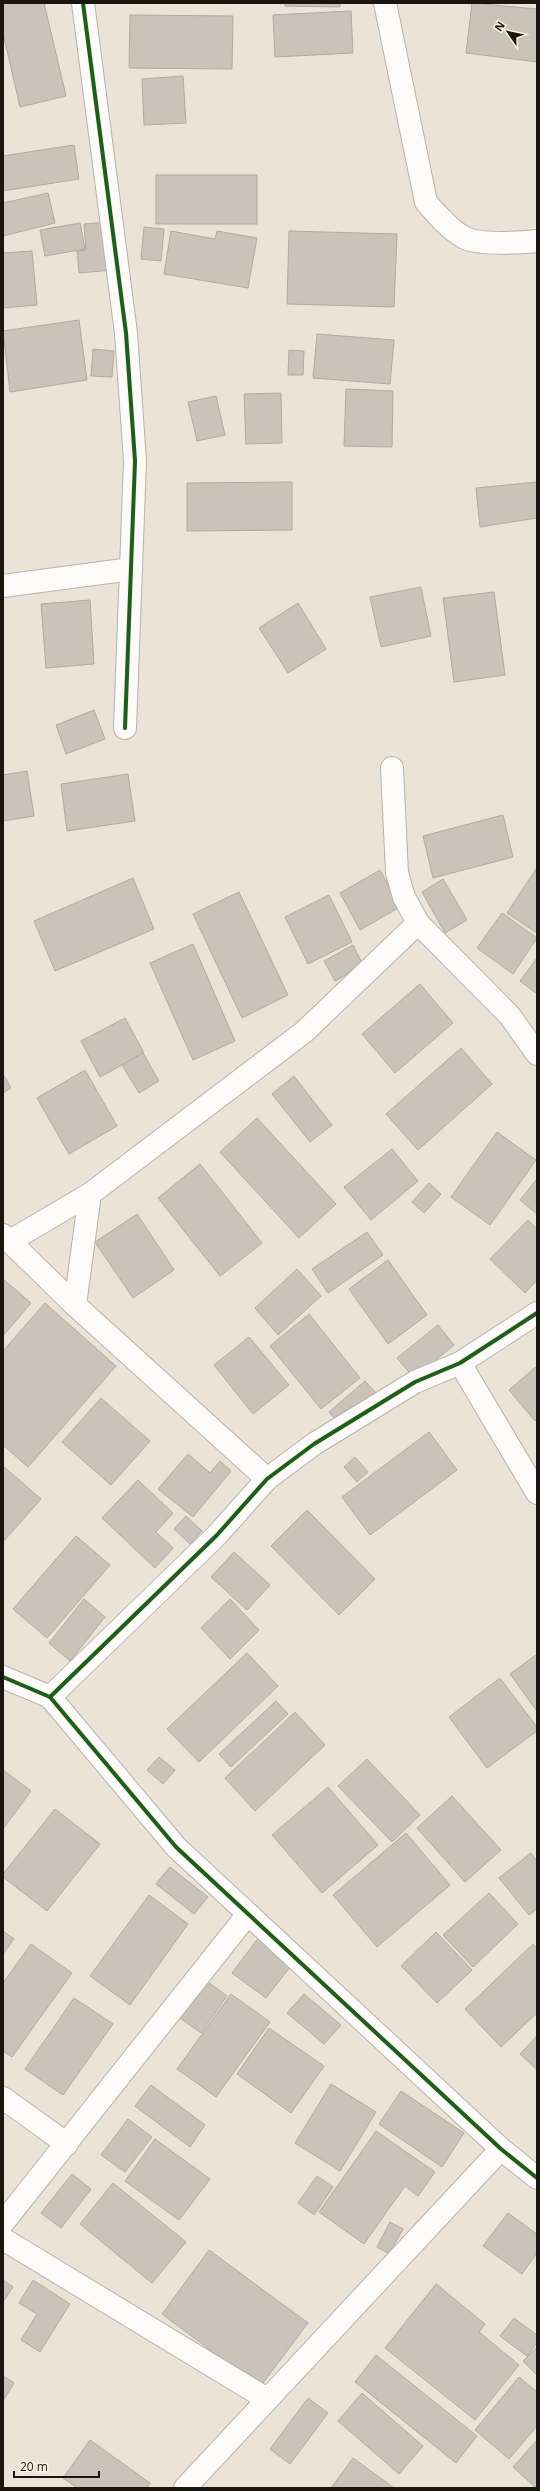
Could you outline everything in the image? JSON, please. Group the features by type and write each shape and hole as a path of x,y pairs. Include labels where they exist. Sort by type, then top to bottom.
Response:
{"street":[{"path":"83,3 126,333 135,461 124,728"},
{"path":"385,3 426,202 443,221 466,238 512,244 537,241"},
{"path":"3,586 131,569"},
{"path":"392,768 397,873 404,897 418,923 510,1016 537,1054"},
{"path":"267,1479 75,1305 7,1238 90,1194 304,1032 418,923"},
{"path":"75,1305 90,1194"},
{"path":"50,1697 217,1535 267,1479 314,1444 415,1382 460,1363 537,1313"},
{"path":"460,1363 537,1493"},
{"path":"3,1677 50,1697 176,1847 501,2149 537,2178"},
{"path":"3,2223 248,1914"},
{"path":"3,2098 67,2144"},
{"path":"185,2488 501,2149"},
{"path":"3,2239 267,2399"}],"building":[{"path":"3,3 44,3 66,96 20,107 3,33"},
{"path":"285,3 340,3 340,7 285,6"},
{"path":"472,3 537,9 537,62 466,53"},
{"path":"351,11 353,53 275,57 273,15"},
{"path":"130,15 233,16 232,69 129,68"},
{"path":"183,76 186,123 144,125 142,79"},
{"path":"74,145 79,179 3,191 3,156"},
{"path":"156,175 257,175 257,224 156,224"},
{"path":"48,193 55,223 3,236 3,203"},
{"path":"109,222 113,270 79,273 77,251 86,250 84,224"},
{"path":"80,223 85,249 45,256 40,230"},
{"path":"144,227 164,229 161,261 141,259"},
{"path":"171,231 215,239 217,231 257,238 248,288 164,274"},
{"path":"289,231 397,234 394,307 287,304"},
{"path":"32,251 37,305 3,308 3,253"},
{"path":"79,320 87,380 10,392 3,331"},
{"path":"317,334 394,340 390,384 313,378"},
{"path":"93,349 114,351 112,377 91,376"},
{"path":"289,350 304,351 303,375 288,375"},
{"path":"346,389 393,391 392,447 344,446"},
{"path":"281,393 282,443 246,444 244,394"},
{"path":"216,396 225,435 197,441 188,402"},
{"path":"292,482 292,530 187,531 187,483"},
{"path":"537,482 537,518 480,527 476,488"},
{"path":"421,587 431,636 381,647 370,597"},
{"path":"494,592 505,675 454,682 443,598"},
{"path":"90,600 94,664 46,668 41,604"},
{"path":"298,603 326,649 288,673 259,628"},
{"path":"94,710 105,739 66,754 56,725"},
{"path":"27,771 34,816 3,821 3,775"},
{"path":"128,774 135,821 67,831 61,784"},
{"path":"503,815 513,857 433,878 423,836"},
{"path":"537,869 537,933 507,913"},
{"path":"380,870 400,907 360,930 340,893"},
{"path":"133,878 154,929 55,971 34,921"},
{"path":"443,879 467,920 445,933 422,892"},
{"path":"239,892 288,995 242,1018 193,914"},
{"path":"329,895 352,942 308,964 285,917"},
{"path":"502,913 537,938 513,974 477,948"},
{"path":"193,944 235,1041 193,1060 150,963"},
{"path":"353,945 363,965 335,981 324,961"},
{"path":"537,958 537,994 520,981"},
{"path":"420,984 453,1023 395,1073 362,1034"},
{"path":"125,1018 144,1053 100,1077 81,1041"},
{"path":"461,1048 492,1084 418,1150 386,1114"},
{"path":"143,1053 159,1081 139,1093 122,1065"},
{"path":"85,1070 117,1126 69,1154 37,1098"},
{"path":"3,1074 11,1088 3,1093"},
{"path":"294,1076 332,1125 310,1142 272,1094"},
{"path":"257,1118 336,1204 299,1238 220,1152"},
{"path":"497,1132 536,1160 490,1225 451,1197"},
{"path":"392,1149 418,1181 371,1220 344,1187"},
{"path":"200,1164 262,1243 220,1276 158,1198"},
{"path":"537,1179 537,1214 520,1200"},
{"path":"429,1183 441,1194 424,1213 412,1202"},
{"path":"137,1214 174,1270 133,1298 95,1242"},
{"path":"528,1220 537,1229 537,1280 525,1293 490,1259"},
{"path":"367,1232 383,1255 328,1293 312,1269"},
{"path":"388,1260 427,1315 388,1344 349,1289"},
{"path":"297,1269 321,1296 278,1335 255,1308"},
{"path":"3,1279 31,1303 3,1336"},
{"path":"45,1303 116,1366 28,1467 3,1445 3,1351"},
{"path":"309,1314 360,1378 321,1409 270,1346"},
{"path":"438,1325 454,1345 414,1378 397,1358"},
{"path":"249,1337 289,1385 253,1414 214,1365"},
{"path":"537,1366 537,1419 535,1421 509,1390"},
{"path":"365,1381 376,1393 340,1424 329,1412"},
{"path":"101,1398 150,1441 111,1485 62,1442"},
{"path":"429,1432 457,1470 370,1535 342,1497"},
{"path":"188,1454 210,1473 220,1461 231,1471 193,1517 158,1489"},
{"path":"355,1457 368,1472 357,1482 344,1467"},
{"path":"3,1466 41,1499 3,1542"},
{"path":"138,1480 173,1513 156,1532 173,1548 155,1568 102,1518"},
{"path":"307,1510 375,1579 339,1615 271,1546"},
{"path":"186,1516 202,1531 190,1544 174,1529"},
{"path":"76,1536 110,1565 47,1638 13,1609"},
{"path":"234,1552 270,1585 247,1610 211,1577"},
{"path":"84,1599 105,1617 70,1661 49,1643"},
{"path":"230,1599 259,1630 230,1659 201,1628"},
{"path":"247,1653 278,1686 199,1762 167,1729"},
{"path":"537,1654 537,1711 510,1674"},
{"path":"500,1678 537,1727 537,1731 487,1768 449,1717"},
{"path":"276,1701 288,1714 231,1767 219,1754"},
{"path":"295,1712 325,1745 255,1811 225,1778"},
{"path":"159,1757 175,1770 163,1784 147,1770"},
{"path":"367,1759 420,1815 392,1842 338,1786"},
{"path":"3,1770 31,1791 3,1829"},
{"path":"328,1787 378,1845 322,1893 272,1835"},
{"path":"452,1796 501,1850 465,1882 417,1828"},
{"path":"55,1809 100,1844 47,1911 3,1877 3,1874"},
{"path":"406,1833 450,1885 377,1947 333,1895"},
{"path":"531,1853 537,1861 537,1909 529,1915 499,1878"},
{"path":"170,1867 208,1897 194,1914 156,1884"},
{"path":"489,1893 518,1924 473,1967 443,1935"},
{"path":"149,1895 188,1924 130,2005 90,1976"},
{"path":"3,1931 14,1939 3,1954"},
{"path":"436,1932 472,1970 437,2003 401,1966"},
{"path":"259,1937 293,1963 266,1998 232,1973"},
{"path":"31,1944 72,1973 12,2057 3,2051 3,1983"},
{"path":"533,1944 537,1948 537,2013 501,2047 465,2009"},
{"path":"205,1980 227,1996 201,2033 179,2017"},
{"path":"231,1994 270,2022 216,2097 177,2069"},
{"path":"304,1994 341,2025 324,2044 287,2013"},
{"path":"74,1998 113,2024 63,2095 25,2069"},
{"path":"269,2028 324,2066 291,2113 237,2074"},
{"path":"537,2036 537,2070 520,2054"},
{"path":"331,2084 376,2112 340,2171 295,2143"},
{"path":"151,2085 205,2125 190,2147 135,2106"},
{"path":"401,2091 464,2133 442,2167 379,2124"},
{"path":"128,2119 152,2137 125,2172 101,2155"},
{"path":"376,2131 435,2172 418,2196 405,2186 364,2244 319,2212"},
{"path":"155,2139 210,2179 179,2220 125,2181"},
{"path":"72,2174 91,2189 61,2228 41,2213"},
{"path":"317,2176 333,2187 314,2215 298,2203"},
{"path":"113,2183 186,2242 152,2283 80,2224"},
{"path":"508,2213 537,2234 537,2253 522,2274 483,2246"},
{"path":"390,2222 403,2229 389,2254 377,2247"},
{"path":"209,2250 308,2323 260,2387 162,2314"},
{"path":"3,2280 13,2287 3,2302"},
{"path":"33,2280 70,2304 40,2352 21,2340 37,2314 19,2303"},
{"path":"436,2284 485,2324 479,2332 519,2365 475,2420 385,2348"},
{"path":"514,2318 537,2335 537,2343 527,2356 500,2336"},
{"path":"537,2347 537,2375 523,2361"},
{"path":"376,2355 477,2436 456,2463 355,2382"},
{"path":"3,2376 14,2383 3,2401"},
{"path":"519,2377 537,2392 537,2426 509,2459 475,2430"},
{"path":"362,2393 423,2446 399,2474 338,2421"},
{"path":"308,2398 328,2413 290,2464 270,2449"},
{"path":"90,2440 150,2483 147,2488 77,2488 63,2478"},
{"path":"537,2440 537,2488 536,2488 513,2467"},
{"path":"353,2458 394,2488 331,2488"}],"cycle path":[{"path":"83,3 126,333 135,461 125,728"},
{"path":"50,1697 217,1535 267,1479 314,1444 415,1382 460,1363 537,1313"},
{"path":"3,1677 50,1697 176,1847 501,2149 537,2178"}]}
